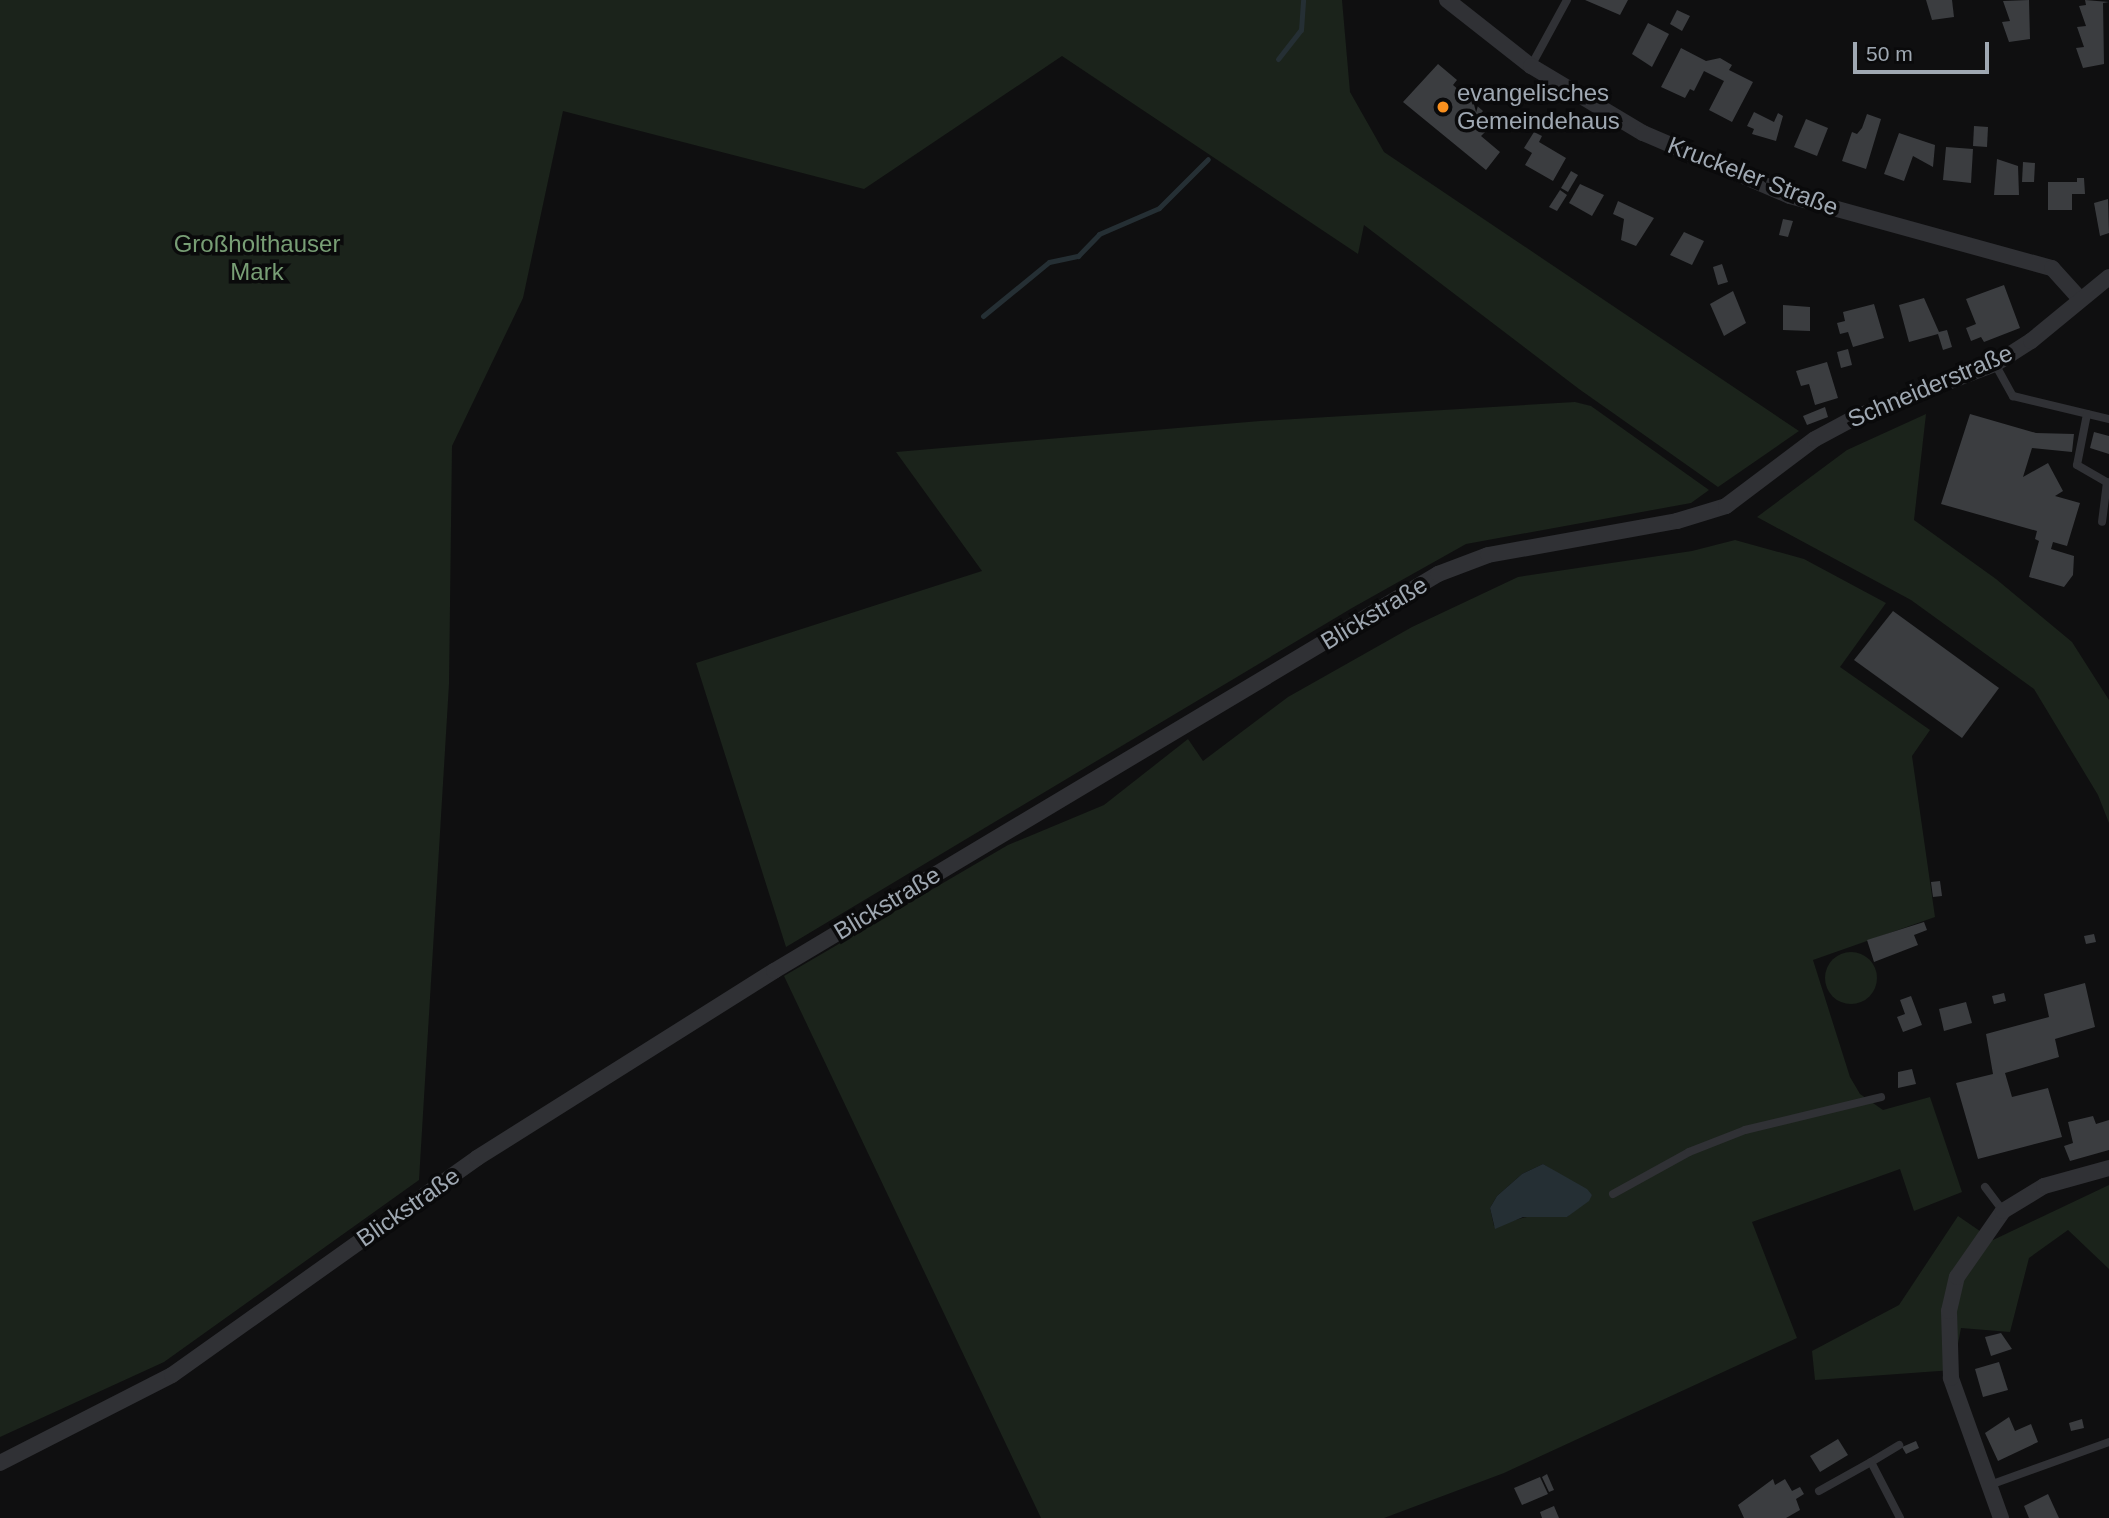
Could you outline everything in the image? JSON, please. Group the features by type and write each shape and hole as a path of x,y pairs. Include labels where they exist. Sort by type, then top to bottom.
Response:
{"street":[{"name":"Kruckeler Straße","path":"1447,0 1531,65 1643,133 1790,196 2052,268 2080,299"},
{"name":"Schneiderstraße","path":"1815,439 1856,417 1995,364 2031,341 2109,277"},
{"name":"Blickstraße","path":"0,1463 172,1375 500,1143 785,964 1438,574 1488,555 1698,517 1749,491 1815,439"},
{"path":"2001,1518 1987,1486 1951,1378 1949,1311 1957,1278 2003,1211 2044,1186 2109,1168"}],"lane":[{"path":"1531,65 1567,0"},
{"path":"1995,364 2013,396 2109,419"},
{"path":"2087,414 2077,465 2107,482 2102,522"},
{"path":"1613,1194 1689,1152 1745,1130 1881,1097"},
{"path":"1985,1187 2003,1211"},
{"path":"1987,1486 2109,1442"},
{"path":"1819,1491 1899,1445"},
{"path":"1871,1462 1900,1518"}],"green space":[{"name":"Großholthauser Mark","path":"0,0 1342,0 1350,92 1384,152 1799,431 1718,487 1579,389 1364,225 1358,254 1062,56 864,189 563,111 523,298 452,446 449,684 419,1180 164,1362 0,1437"},
{"path":"1575,402 1591,406 1709,490 1691,503 1466,544 1352,608 786,947 696,663 982,571 896,452 1260,421"},
{"path":"1926,414 1914,520 1996,579 2072,642 2109,700 2109,823 2098,795 2034,689 1911,600 1757,517 1847,450"},
{"path":"1735,540 1804,559 1886,603 1840,667 1930,730 1912,756 1935,917 1813,960 1850,1077 1860,1094 1883,1110 1930,1097 1962,1192 1914,1211 1900,1169 1752,1222 1797,1338 1504,1473 1384,1518 1041,1518 784,976 1008,845 1104,805 1188,739 1203,761 1288,697 1412,627 1518,577 1692,551","holes":["1543,1164 1592,1195 1567,1217 1530,1216 1494,1226 1490,1208 1497,1196 1522,1174"]},
{"path":"1851,952 1870,959 1877,978 1870,997 1851,1004 1832,997 1825,978 1832,959"},
{"path":"2109,1185 2109,1269 2068,1230 2029,1258 2010,1332 1961,1328 1953,1370 1815,1380 1812,1351 1899,1305 1958,1216 1993,1240"}],"shaded area":[{"path":"1543,1164 1587,1189 1592,1195 1589,1201 1567,1217 1523,1217 1495,1229 1490,1208 1497,1196 1522,1174"}],"building":[{"path":"1585,0 1628,0 1620,15"},
{"path":"1926,0 1952,0 1954,17 1932,20"},
{"path":"2029,0 2030,39 2009,42 2002,22 2010,21 2003,1"},
{"path":"2085,0 2109,2 2103,3 2104,64 2083,68 2076,48 2084,47 2077,27 2086,26 2079,6 2086,5"},
{"path":"1677,10 1690,16 1682,31 1670,24"},
{"path":"1648,23 1669,34 1652,67 1632,54"},
{"path":"1681,48 1706,61 1720,58 1732,65 1729,70 1753,82 1732,122 1709,110 1724,81 1704,71 1694,91 1690,89 1685,98 1661,87"},
{"name":"evangelisches Gemeindehaus","path":"1438,64 1457,80 1453,85 1483,111 1475,121 1486,131 1481,136 1500,152 1486,170 1403,102"},
{"path":"1754,112 1774,122 1778,113 1783,116 1776,141 1752,134 1754,129 1747,126"},
{"path":"1867,114 1881,119 1866,169 1842,161 1852,132 1857,134 1862,128"},
{"path":"1806,119 1828,128 1817,156 1794,147"},
{"path":"1974,126 1988,127 1987,147 1973,146"},
{"path":"1534,132 1542,136 1539,142 1566,158 1553,181 1525,165 1532,153 1524,148"},
{"path":"1899,133 1935,145 1933,167 1913,156 1904,181 1884,174"},
{"path":"1946,147 1973,149 1971,183 1943,180"},
{"path":"1997,159 2018,166 2019,195 1994,195"},
{"path":"2023,162 2035,163 2034,182 2022,182"},
{"path":"1571,171 1578,175 1568,192 1561,188"},
{"path":"2077,178 2084,178 2085,194 2072,194 2072,210 2048,210 2048,182 2077,182"},
{"path":"1580,184 1604,195 1592,216 1569,203"},
{"path":"1560,190 1567,195 1557,211 1549,207"},
{"path":"2108,199 2109,233 2100,236 2094,203"},
{"path":"1618,201 1654,218 1636,246 1621,240 1624,219 1613,214"},
{"path":"1783,219 1793,221 1788,237 1779,235"},
{"path":"1684,232 1704,241 1692,265 1670,255"},
{"path":"1722,264 1728,282 1718,285 1713,267"},
{"path":"2004,285 2020,328 1984,342 1981,337 1971,341 1966,328 1976,324 1966,299"},
{"path":"1733,291 1746,323 1724,336 1710,304"},
{"path":"1924,298 1939,332 1947,330 1952,347 1943,350 1938,334 1909,342 1899,305"},
{"path":"1874,304 1884,338 1853,347 1848,332 1840,334 1837,323 1845,321 1843,312"},
{"path":"1783,305 1810,307 1810,331 1783,330"},
{"path":"1848,349 1852,365 1841,368 1837,352"},
{"path":"1827,362 1838,398 1815,405 1809,384 1801,386 1796,371"},
{"path":"1825,407 1828,417 1807,425 1803,416"},
{"path":"1970,414 2036,433 2074,434 2072,452 2032,448 2023,477 2048,463 2063,491 2055,496 2080,503 2067,546 2053,542 2051,549 2074,556 2073,575 2064,587 2029,577 2039,541 2035,539 2037,531 1941,504"},
{"path":"2094,432 2109,436 2109,454 2090,448"},
{"path":"1893,611 1999,688 1962,738 1854,660"},
{"path":"1940,881 1942,896 1933,897 1931,882"},
{"path":"1924,922 1927,930 1914,935 1918,945 1874,962 1867,940"},
{"path":"2094,934 2096,942 2086,944 2084,936"},
{"path":"2085,983 2095,1027 2055,1039 2059,1057 2005,1073 2012,1097 2048,1088 2062,1137 1978,1159 1956,1083 1993,1074 1986,1034 2049,1017 2044,994"},
{"path":"2004,993 2006,1001 1994,1004 1992,996"},
{"path":"1911,996 1922,1025 1903,1032 1897,1017 1905,1014 1900,1000"},
{"path":"1966,1002 1972,1023 1944,1031 1939,1009"},
{"path":"1912,1069 1916,1084 1898,1088 1898,1072"},
{"path":"2093,1116 2096,1124 2109,1120 2109,1150 2070,1161 2064,1146 2073,1143 2068,1122"},
{"path":"2001,1333 2012,1349 1991,1356 1985,1337"},
{"path":"1999,1362 2008,1390 1983,1397 1975,1369"},
{"path":"2009,1417 2015,1431 2031,1424 2038,1442 1998,1461 1985,1433"},
{"path":"2082,1419 2084,1428 2071,1431 2069,1423"},
{"path":"1838,1439 1848,1455 1820,1472 1810,1456"},
{"path":"1916,1441 1919,1448 1906,1454 1902,1447"},
{"path":"1547,1474 1554,1490 1549,1492 1542,1477"},
{"path":"1540,1477 1548,1494 1522,1505 1514,1488"},
{"path":"1773,1479 1775,1485 1785,1479 1792,1491 1800,1487 1804,1494 1796,1499 1800,1510 1786,1518 1744,1518 1738,1505"},
{"path":"2048,1494 2059,1518 2029,1518 2024,1506"},
{"path":"1554,1506 1559,1518 1542,1518 1540,1512"}],"waterway":[{"path":"1278,59 1301,30 1303,0"},
{"path":"983,316 1049,262 1078,256 1099,234 1159,208 1208,159"}],"place":[{"name":"evangelisches Gemeindehaus","path":"1443,107"}]}
